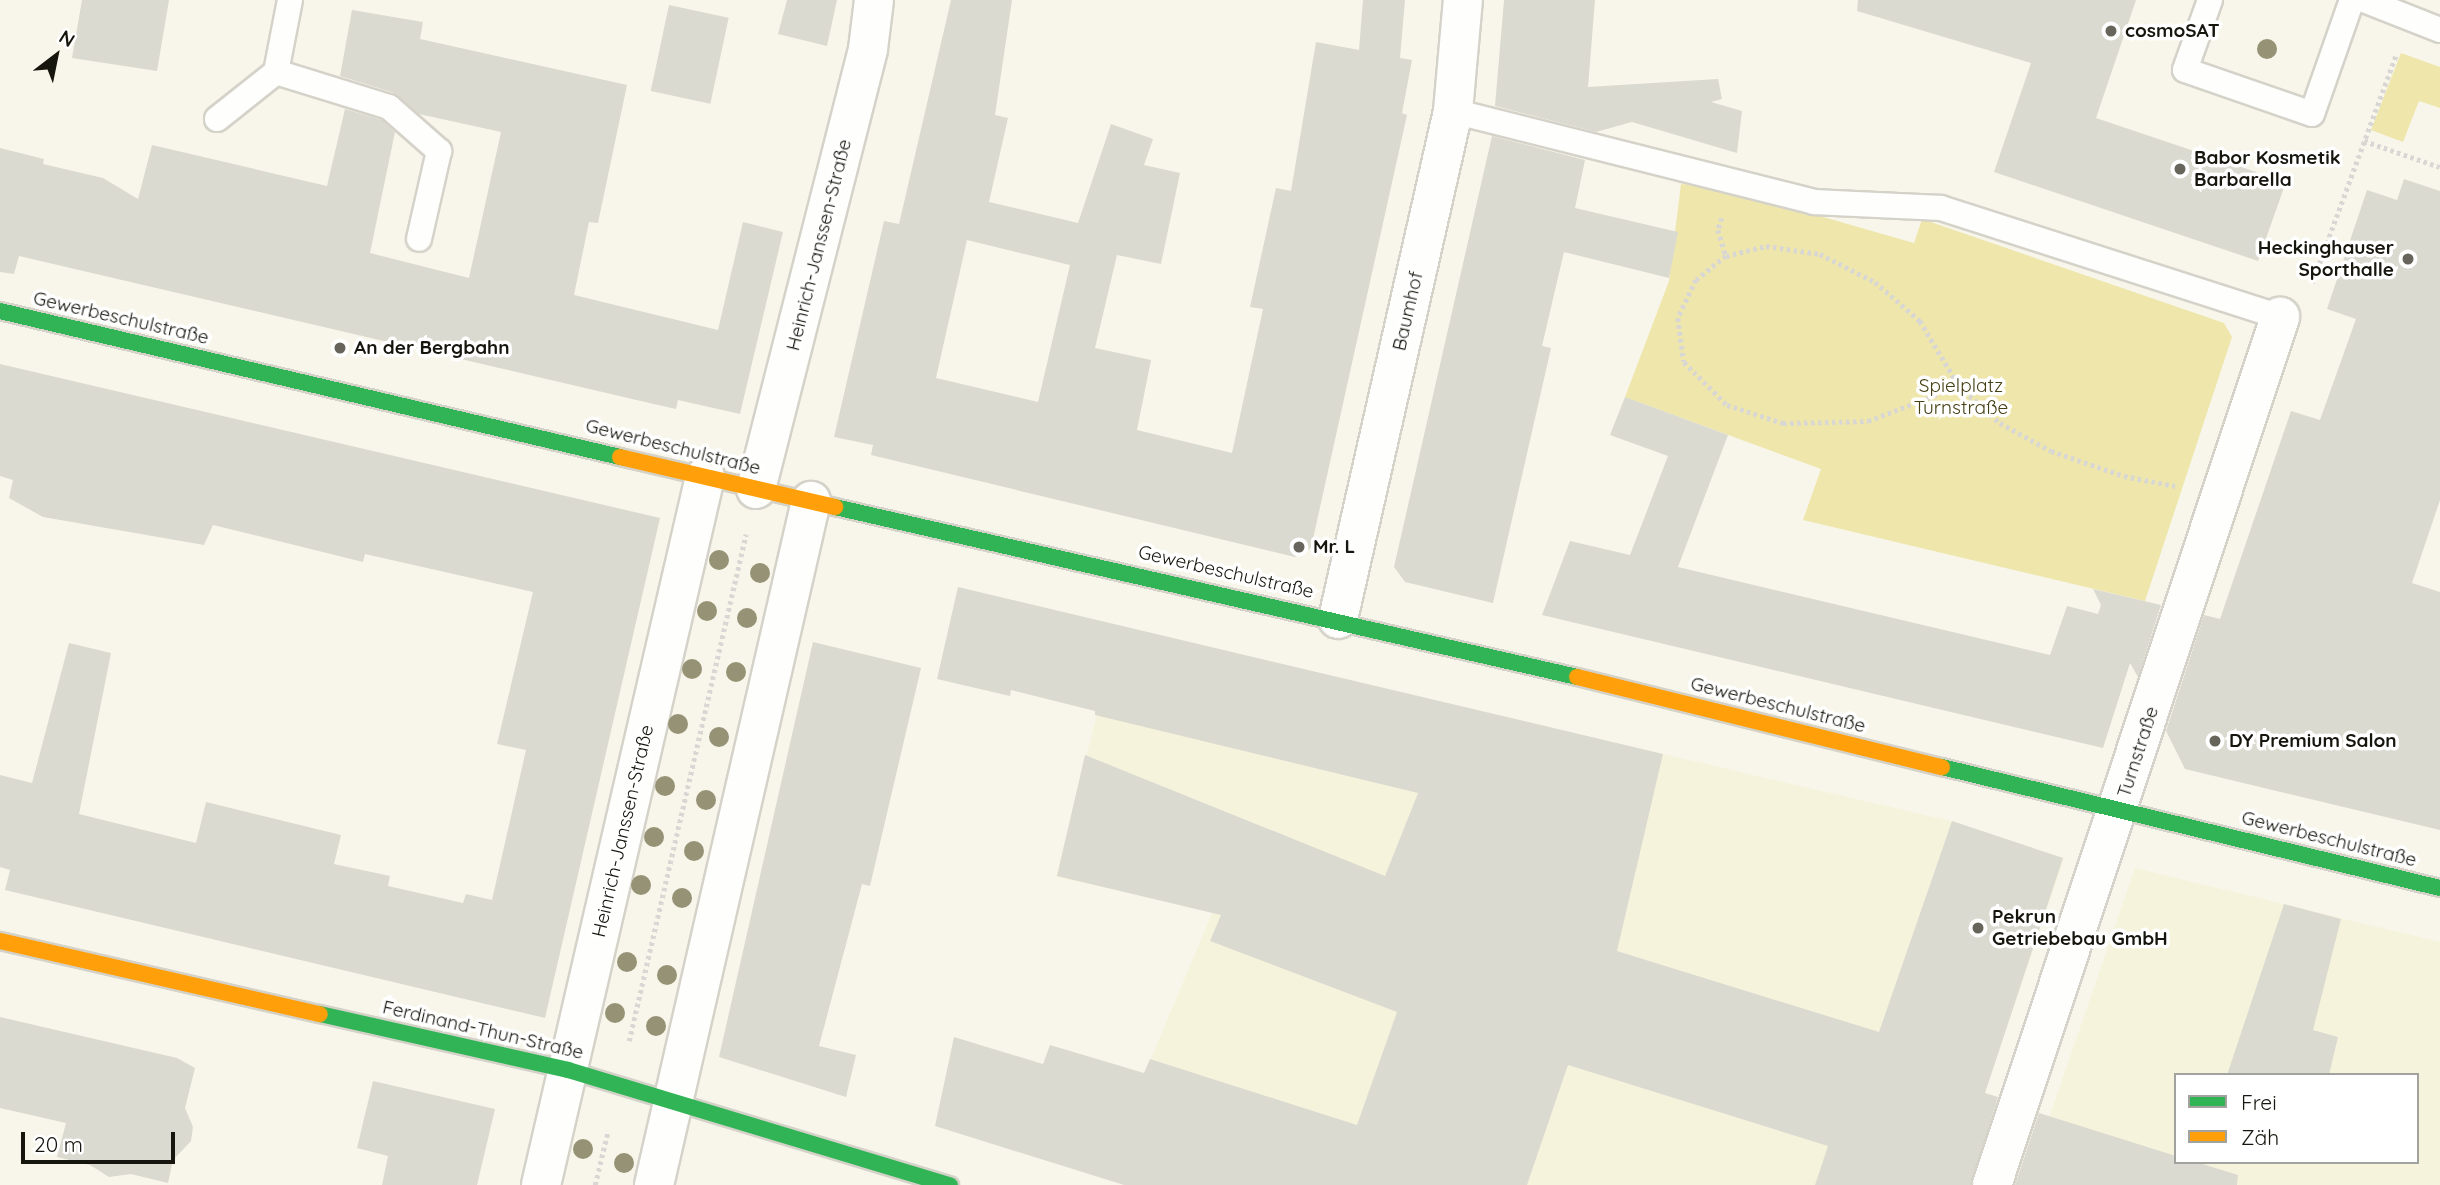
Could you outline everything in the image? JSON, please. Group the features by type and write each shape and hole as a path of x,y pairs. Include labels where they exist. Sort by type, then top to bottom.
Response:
{"street":[{"name":"Heinrich-Janssen-Straße","path":"756,489 867,49 874,0"},
{"name":"Baumhof","path":"1338,619 1453,111 1463,0"},
{"name":"Gewerbeschulstraße","path":"0,311 756,489 1338,619 2440,888"},
{"name":"Turnstraße","path":"1992,1185 2280,317"},
{"name":"Heinrich-Janssen-Straße","path":"541,1185 705,477"},
{"path":"654,1185 811,501"},
{"name":"Ferdinand-Thun-Straße","path":"0,941 568,1070 675,1099 950,1185"}],"lane":[{"path":"217,119 276,72 290,0"},
{"path":"2210,0 2185,71 2312,114 2352,0"},
{"path":"2364,0 2440,30"},
{"path":"276,72 389,107 439,151 419,239"},
{"path":"1453,111 1814,202 1941,208 2280,317"}],"path":[{"path":"2280,317 2297,323 2409,18"},
{"path":"2364,141 2440,167"},
{"path":"1718,230 1726,256"},
{"path":"1959,386 1868,421 1783,423 1727,405 1684,362 1678,318 1696,280 1726,256 1766,246 1820,254 1875,282 1920,321 1959,386 2000,423 2051,451 2124,476 2222,495"},
{"path":"595,1185 756,489"},
{"path":"644,743 751,768"},
{"path":"603,918 708,943"}],"shaded area":[{"path":"1119,627 1951,821 2064,859 1953,1185 1125,1185 1101,1177 1213,911 1056,877"},
{"path":"2135,868 2440,942 2440,1185 2026,1185"}],"green space":[{"path":"2401,53 2440,67 2440,108 2419,101 2403,142 2371,130"},
{"name":"Spielplatz Turnstraße","path":"1681,184 1719,187 1914,243 1922,219 2224,323 2232,337 2145,601 1803,520 1821,469 1625,397 1669,281"}],"building":[{"path":"82,0 169,0 157,71 72,58"},
{"path":"787,0 837,0 827,46 778,34"},
{"path":"951,0 1012,0 995,115 1008,118 989,202 1078,223 1111,124 1153,139 1144,165 1180,173 1161,264 1117,255 1095,348 1151,360 1137,430 1232,453 1263,309 1250,307 1276,188 1291,191 1316,42 1359,50 1363,0 1405,0 1400,58 1412,60 1402,113 1407,115 1311,548 1295,557 871,455 873,445 834,437 884,221 899,224","holes":["967,240 1070,265 1038,402 936,378"]},
{"path":"1504,0 1595,0 1588,87 1718,79 1722,99 1711,102 1742,111 1737,153 1632,122 1596,132 1495,106"},
{"path":"1858,0 2136,0 2096,118 2286,182 2258,261 1994,172 2031,63 1857,11"},
{"path":"669,5 729,18 710,104 651,91"},
{"path":"352,10 423,22 420,39 627,85 598,223 589,222 574,295 718,330 743,222 783,232 740,414 678,400 676,409 19,256 14,274 0,272 0,148 44,159 43,164 103,178 138,199 152,145 327,186 345,109 382,120 395,132 370,253 469,278 501,132 419,114 394,93 340,76"},
{"path":"1492,136 1585,160 1575,208 1678,232 1669,278 1564,252 1542,346 1551,348 1493,603 1405,582 1394,567"},
{"path":"2404,179 2440,191 2440,500 2412,583 2440,592 2440,830 2185,769 2166,731 2204,615 2220,619 2291,411 2320,420 2356,319 2327,309 2367,190 2397,200"},
{"path":"0,364 660,518 545,1018 5,890 10,870 0,867 0,775 32,783 69,643 111,653 79,814 196,843 206,802 341,835 334,864 390,876 388,886 463,903 466,894 492,900 526,750 497,744 533,592 365,554 363,562 213,525 204,545 43,517 9,498 13,480 0,476"},
{"path":"1625,397 1728,435 1678,567 2050,655 2067,606 2098,614 2101,605 2093,589 2161,605 2138,677 2130,663 2103,748 1542,615 1570,541 1630,555 1668,456 1610,435"},
{"path":"958,587 1663,754 1617,951 1879,1032 1952,821 2063,858 1985,1093 1998,1097 1971,1185 1815,1185 1828,1146 1568,1065 1527,1185 1124,1185 935,1126 954,1037 1043,1064 1050,1045 1144,1073 1150,1059 1357,1125 1397,1012 1210,941 1221,915 1057,876 1085,755 1385,876 1418,793 1095,715 1095,711 1011,690 1010,696 937,679"},
{"path":"813,642 921,668 870,886 862,884 819,1046 856,1055 846,1097 719,1057"},
{"path":"2284,904 2341,919 2313,1030 2338,1037 2329,1073 2228,1073"},
{"path":"0,1017 177,1058 195,1068 185,1108 193,1127 191,1141 173,1160 168,1183 131,1174 109,1177 90,1165 57,1157 66,1123 0,1108"},
{"path":"373,1081 495,1109 477,1185 382,1185 388,1156 357,1148"},
{"path":"2039,1113 2174,1155 2174,1164 2202,1164 2238,1175 2237,1185 2015,1185"}],"traffic: fast":[{"path":"0,311 620,457"},
{"path":"835,507 1577,677"},
{"path":"1942,767 2440,888"},
{"path":"320,1014 568,1070 950,1185"}],"traffic: slow":[{"path":"620,457 835,507"},
{"path":"1577,677 1942,767"},
{"path":"0,941 320,1014"}],"place":[{"name":"cosmoSAT","path":"2111,31"},
{"name":"Babor Kosmetik Barbarella","path":"2180,169"},
{"name":"Heckinghauser Sporthalle","path":"2408,259"},
{"name":"An der Bergbahn","path":"340,348"},
{"name":"Mr. L","path":"1299,547"},
{"name":"DY Premium Salon","path":"2215,741"},
{"name":"Pekrun Getriebebau GmbH","path":"1978,928"}]}
